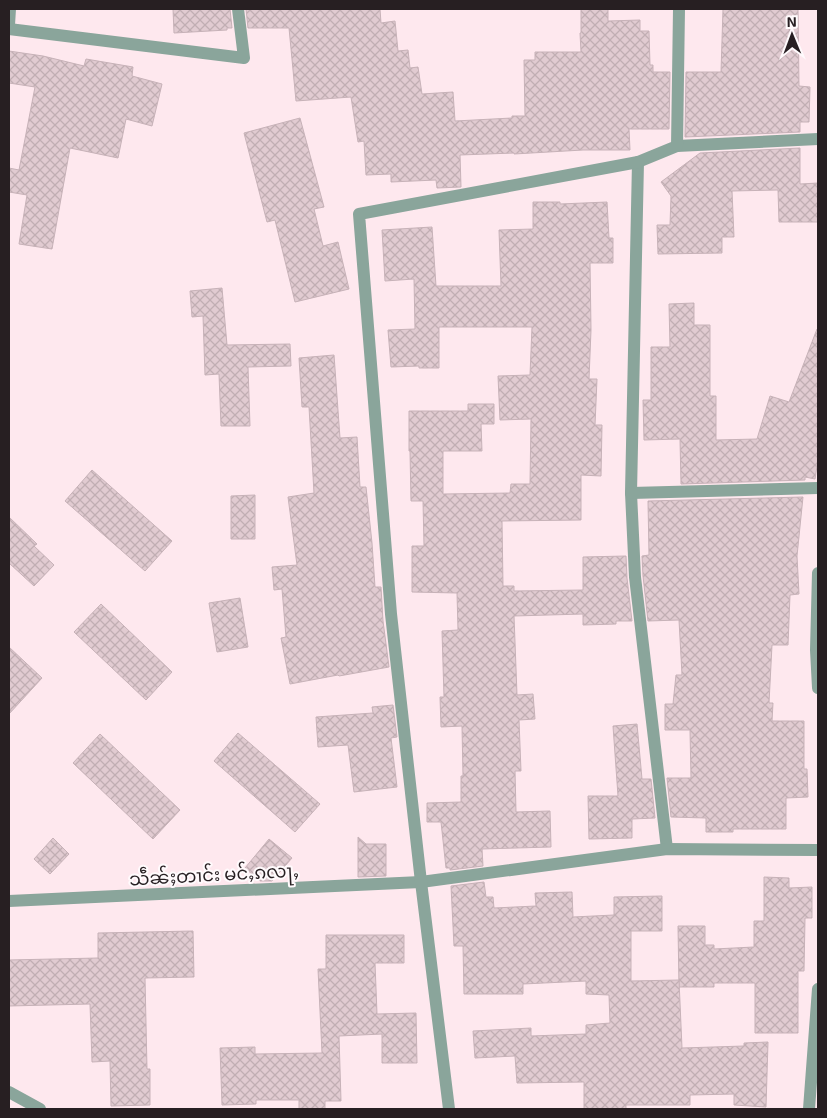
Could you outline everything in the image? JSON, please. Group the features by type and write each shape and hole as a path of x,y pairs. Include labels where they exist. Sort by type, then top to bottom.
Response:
{"street":[{"path":"9,26 10,9"},
{"path":"9,29 244,58 238,9"},
{"path":"677,146 679,9"},
{"path":"449,1109 391,614 359,214 638,162 677,146 818,139"},
{"path":"638,162 631,493 635,577 667,849"},
{"path":"631,493 818,488"},
{"path":"818,573 816,650 818,688"},
{"name":"သဵၼ်ႈတၢင်း မင်ႇၵလႃႇ","path":"9,901 421,882 667,849 818,850"},
{"path":"809,1109 818,990"},
{"path":"9,1092 40,1109"}],"building":[{"path":"173,9 230,9 232,28 227,28 227,30 174,33"},
{"path":"246,9 380,9 381,23 395,21 398,51 408,50 410,68 418,67 422,94 453,92 455,121 525,116 524,60 535,60 535,52 581,52 581,9 608,9 608,21 640,20 640,31 649,31 650,65 653,65 653,72 670,72 669,129 629,129 630,150 460,155 461,187 437,188 436,180 391,182 391,174 366,175 364,141 358,142 351,97 296,101 289,28 248,28"},
{"path":"723,9 798,9 799,86 810,87 809,122 800,122 800,132 685,137 686,72 721,72"},
{"path":"9,51 43,56 84,66 86,59 133,67 132,76 162,84 152,126 126,119 118,158 70,148 52,249 19,244 27,195 9,192 9,168 19,170 35,87 9,83"},
{"path":"300,118 324,207 314,209 323,246 338,242 349,289 295,302 275,220 267,222 244,133"},
{"path":"800,148 800,184 818,183 818,222 779,222 778,190 732,191 734,237 722,237 722,253 658,254 657,225 670,225 671,196 661,182 700,153"},
{"path":"533,202 560,202 560,204 607,202 609,238 613,238 613,263 590,263 591,330 589,379 597,379 595,425 602,425 601,476 581,475 581,520 502,521 503,586 514,586 514,591 583,590 583,557 626,556 632,621 616,621 616,624 583,625 583,614 514,616 517,695 533,694 535,719 519,720 521,771 515,771 516,812 550,811 551,847 482,849 483,866 450,870 450,868 446,868 441,822 427,822 427,803 461,802 461,776 463,776 462,726 441,727 440,697 444,697 442,631 458,630 457,593 412,592 412,546 424,546 423,501 411,501 409,411 468,411 468,404 494,404 494,424 481,424 482,451 443,451 443,494 510,493 511,484 530,484 531,419 500,420 498,376 530,375 532,327 439,327 439,368 419,368 419,366 391,367 388,330 415,329 414,279 385,281 382,230 432,227 436,286 501,286 499,230 533,229"},
{"path":"222,288 227,345 290,344 291,366 248,367 250,426 221,426 219,374 205,375 203,316 192,317 190,291"},
{"path":"694,303 694,325 710,325 710,396 716,396 716,440 757,439 770,396 789,402 818,329 818,460 815,479 805,477 805,480 681,484 680,439 644,440 643,400 651,400 651,347 670,347 669,304"},
{"path":"334,355 340,438 357,437 360,487 366,487 375,587 381,587 389,667 290,684 281,638 286,637 282,589 274,590 272,567 297,565 288,497 314,493 309,407 302,407 299,358"},
{"path":"92,470 172,541 145,571 65,501"},
{"path":"255,495 255,539 231,539 231,496"},
{"path":"803,497 797,556 799,594 790,595 788,645 772,645 769,703 773,703 772,721 804,721 804,769 807,769 808,797 786,798 786,829 733,829 733,832 706,832 706,818 671,817 667,778 691,778 690,730 665,730 665,704 673,704 676,675 682,675 679,620 648,621 642,556 649,555 648,501"},
{"path":"9,517 37,544 34,546 54,565 34,586 9,563"},
{"path":"240,598 248,647 217,652 209,603"},
{"path":"101,604 172,672 146,700 74,632"},
{"path":"9,647 42,678 9,714"},
{"path":"393,705 397,737 391,738 397,787 354,792 348,745 318,747 316,717 373,713 372,707"},
{"path":"637,724 642,779 651,779 655,818 632,819 632,838 589,839 588,796 618,796 613,726"},
{"path":"238,733 320,804 295,832 214,761"},
{"path":"100,734 180,810 153,839 73,763"},
{"path":"358,837 366,844 386,844 386,876 358,877"},
{"path":"53,838 69,854 50,874 34,859"},
{"path":"269,839 292,858 272,881 260,881 245,868"},
{"path":"764,877 789,878 789,888 812,887 812,918 805,918 804,971 798,971 798,1033 755,1033 755,983 714,983 714,987 679,987 678,926 705,926 705,945 714,945 714,949 754,947 754,921 764,921"},
{"path":"484,882 486,897 493,897 494,908 536,906 535,893 572,892 573,917 614,915 614,897 662,896 662,931 631,931 631,981 679,980 682,1048 744,1046 744,1043 768,1042 766,1107 734,1105 734,1094 690,1095 690,1105 626,1105 626,1109 584,1109 584,1082 517,1083 515,1056 475,1058 473,1031 531,1028 531,1036 586,1034 586,1025 610,1023 609,995 586,994 586,981 523,984 523,994 464,994 463,946 454,946 451,886"},
{"path":"193,931 194,977 145,978 147,1069 150,1069 150,1105 111,1106 110,1061 92,1062 90,1004 9,1006 9,960 98,958 98,933"},
{"path":"326,935 404,935 404,963 375,963 377,1014 416,1013 417,1063 382,1063 382,1034 339,1036 341,1101 325,1101 325,1109 299,1109 299,1100 256,1100 256,1104 222,1105 220,1048 255,1047 255,1054 322,1053 318,969 326,969"}]}
